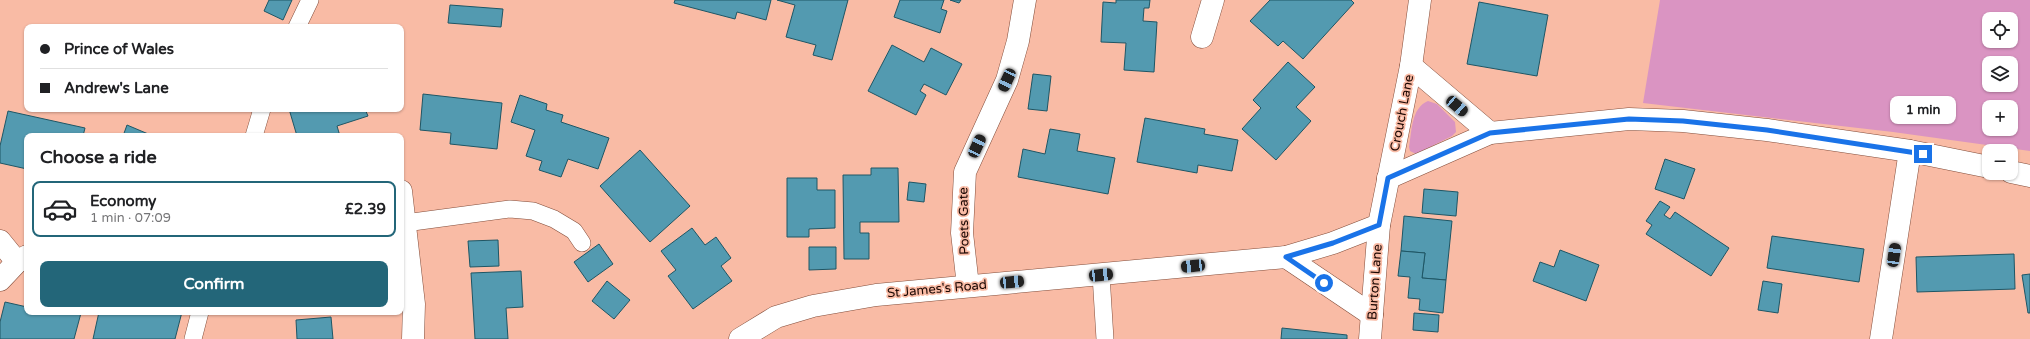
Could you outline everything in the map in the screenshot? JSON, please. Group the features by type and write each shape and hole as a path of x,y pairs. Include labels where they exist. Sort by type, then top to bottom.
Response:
{"street":[{"name":"Poets Gate","path":"968,286 962,233 965,172 1007,80 1018,41 1025,0"},
{"path":"1202,37 1213,0"},
{"name":"Crouch Lane","path":"1379,225 1411,66 1420,0"},
{"path":"1411,66 1490,133"},
{"path":"1388,178 1490,133 1629,119 1683,121 1767,130 1910,151 1982,166"},
{"path":"1880,339 1910,151"},
{"path":"2018,173 2030,176"},
{"path":"404,215 414,304 413,339"},
{"name":"St James's Road","path":"740,339 776,317 814,306 876,295 1286,257 1333,243 1379,225"},
{"name":"Burton Lane","path":"1370,339 1379,225"},
{"path":"0,241 22,259 0,280"},
{"path":"1286,257 1372,315"}],"lane":[{"path":"298,24 310,0"},
{"path":"255,133 261,112"},
{"path":"405,223 510,209 533,211 574,231 582,243"},
{"path":"1101,275 1106,339"},
{"path":"193,339 199,315"}],"shaded area":[{"path":"1660,0 2030,0 2030,151 2018,149 2018,144 1982,144 1893,132 1643,103"},
{"path":"1428,101 1437,104 1455,122 1456,132 1452,136 1416,154 1410,151 1409,147 1413,121 1418,109 1422,104"}],"building":[{"path":"269,0 292,0 283,20 264,11"},
{"path":"675,0 771,0 766,20 737,12 735,19 674,3"},
{"path":"777,0 848,0 832,60 813,55 816,45 786,37 795,5"},
{"path":"900,0 944,0 941,9 947,11 940,33 894,17"},
{"path":"950,0 961,0 959,3"},
{"path":"1116,0 1150,0 1149,8 1144,8 1143,21 1157,22 1154,72 1124,70 1126,43 1101,42 1103,2 1116,3"},
{"path":"1270,0 1351,0 1354,3 1303,59 1283,41 1278,46 1250,21"},
{"path":"1479,2 1548,15 1537,76 1467,64"},
{"path":"450,5 503,9 501,27 448,23"},
{"path":"892,45 924,62 931,48 962,64 946,95 924,84 920,91 926,95 916,115 868,91"},
{"path":"1288,62 1315,87 1296,107 1311,121 1276,160 1242,129 1261,108 1253,100"},
{"path":"1033,74 1051,76 1047,111 1028,109"},
{"path":"423,94 502,103 497,149 450,144 451,133 420,130"},
{"path":"520,95 547,104 546,110 563,115 561,122 609,138 598,169 568,159 561,177 539,170 542,161 526,156 535,130 511,122"},
{"path":"8,111 85,128 84,133 24,133 24,168 0,163 0,146"},
{"path":"290,112 366,112 368,116 337,126 339,133 296,133"},
{"path":"1145,118 1205,129 1204,134 1238,140 1232,171 1198,165 1197,173 1137,162"},
{"path":"127,125 146,133 124,133"},
{"path":"1050,129 1080,134 1077,151 1115,158 1108,194 1018,177 1023,149 1045,154"},
{"path":"640,150 690,206 650,242 600,186"},
{"path":"1665,159 1695,169 1684,199 1655,189"},
{"path":"871,168 898,168 899,222 860,222 860,233 869,233 869,259 844,259 843,175 871,175"},
{"path":"787,178 817,178 817,190 835,190 835,228 809,229 809,237 787,237"},
{"path":"909,182 926,184 924,202 907,200"},
{"path":"1424,189 1458,192 1456,216 1422,213"},
{"path":"1660,201 1670,207 1664,215 1670,219 1675,212 1729,248 1711,276 1646,234 1652,225 1646,221"},
{"path":"1404,216 1452,221 1446,280 1422,278 1425,253 1401,251"},
{"path":"692,228 705,245 716,237 731,258 721,266 732,281 693,309 668,276 676,270 661,251"},
{"path":"1772,236 1864,249 1859,282 1767,268"},
{"path":"498,240 499,266 470,267 468,241"},
{"path":"599,244 613,264 588,282 574,262"},
{"path":"809,247 836,247 836,269 809,270"},
{"path":"1560,250 1599,265 1586,301 1533,281 1540,262 1554,267"},
{"path":"1401,251 1425,253 1422,278 1446,280 1443,313 1419,310 1420,299 1408,298 1410,277 1398,276"},
{"path":"2014,254 2015,289 1917,292 1916,257"},
{"path":"521,271 523,307 506,308 508,339 475,339 471,273"},
{"path":"2030,274 2030,313 2028,313 2022,275"},
{"path":"607,281 630,300 614,319 592,301"},
{"path":"1763,281 1782,284 1778,313 1758,310"},
{"path":"5,302 24,306 24,315 80,315 74,339 0,339 0,322"},
{"path":"1414,313 1439,315 1438,332 1413,330"},
{"path":"98,315 181,315 175,339 93,339"},
{"path":"331,317 333,339 297,339 296,320"},
{"path":"1282,328 1347,335 1347,339 1281,339"}],"route":[{"path":"1324,283 1286,257 1333,243 1379,225 1388,178 1490,133 1629,119 1683,121 1767,130 1923,154"}]}
